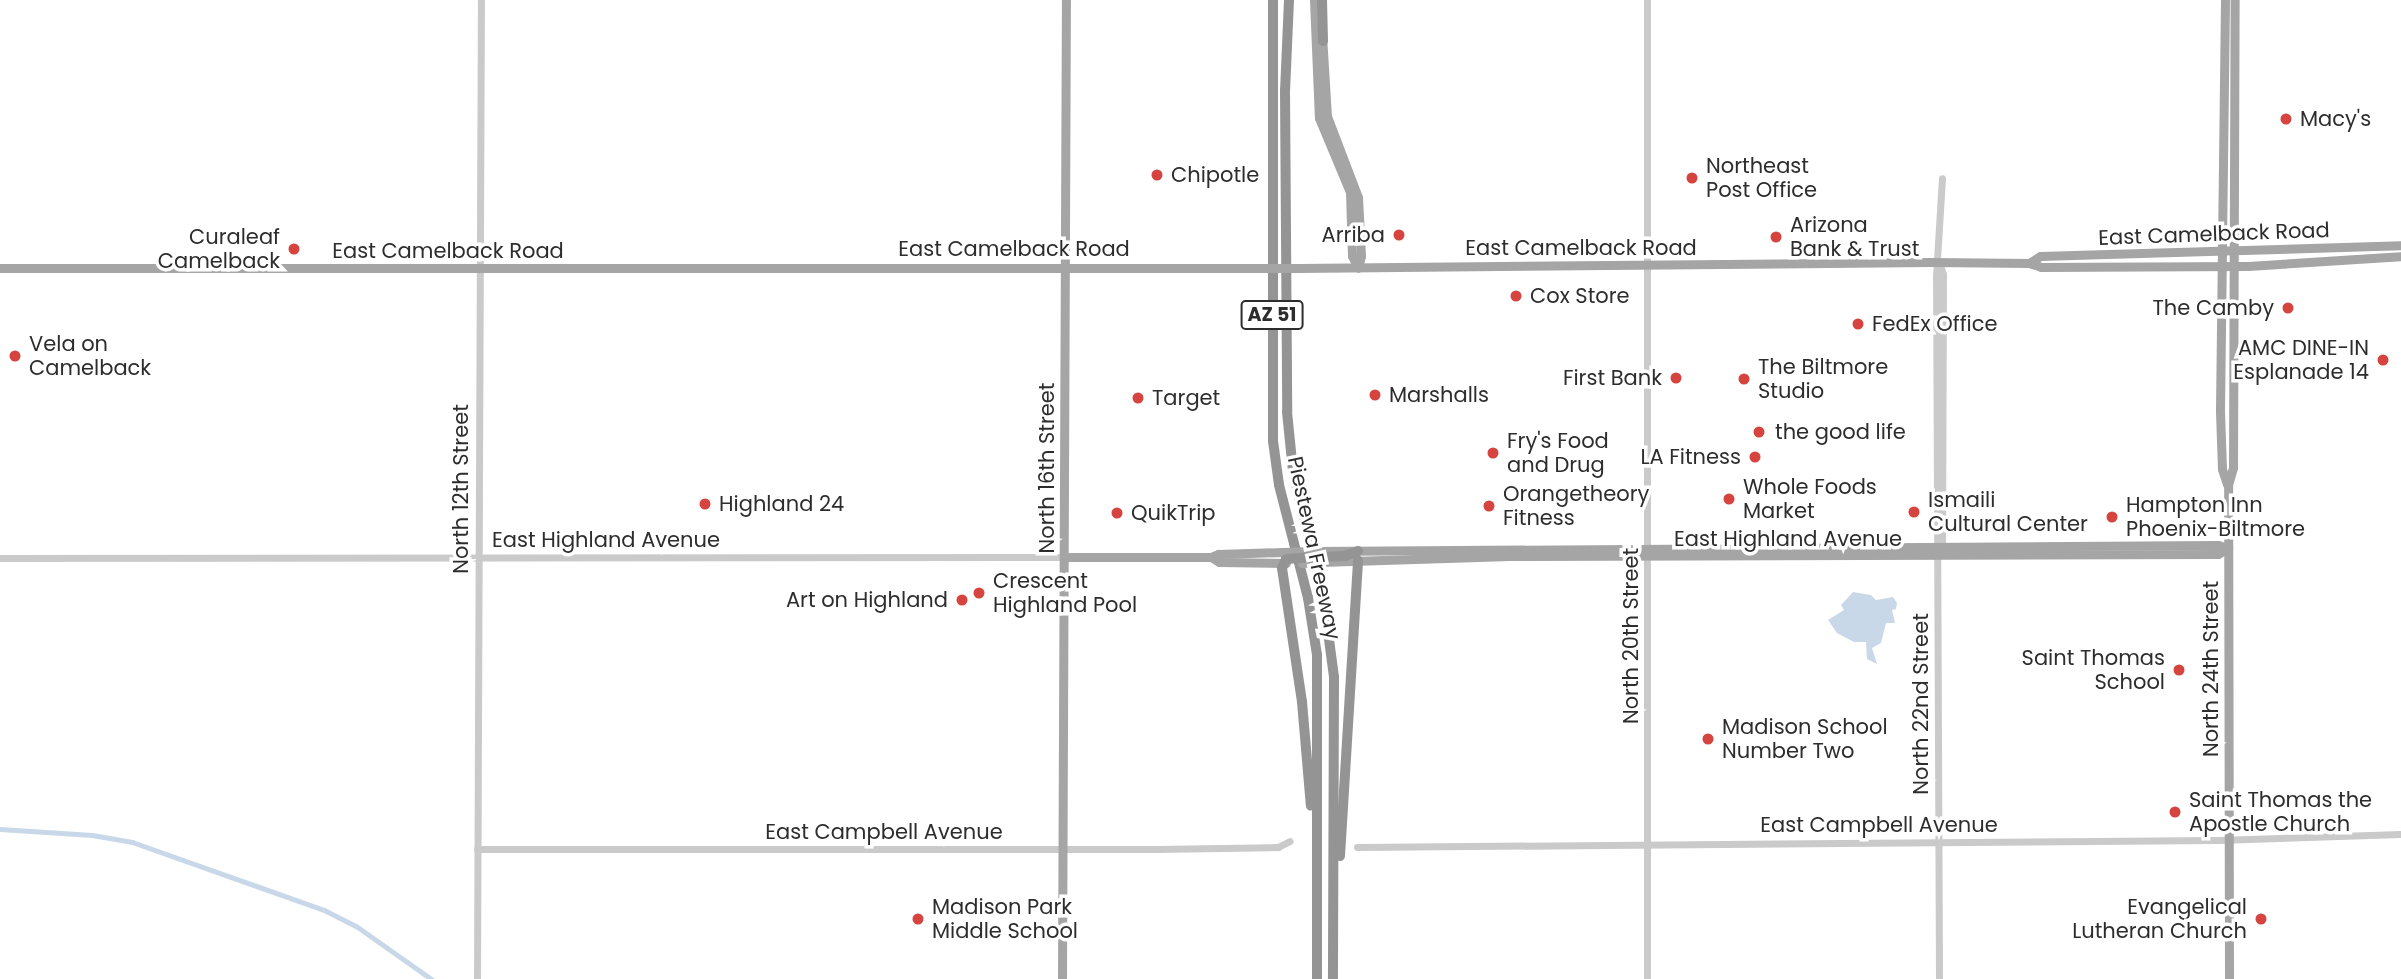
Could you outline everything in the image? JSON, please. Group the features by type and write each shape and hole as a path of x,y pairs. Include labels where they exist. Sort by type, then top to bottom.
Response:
{"highway":[{"name":"Piestewa Freeway","path":"1273,0 1273,441 1279,485 1313,621 1317,654 1317,979"},
{"name":"Piestewa Freeway","path":"1289,0 1285,90 1287,412 1293,471 1324,602 1334,677 1333,979"},
{"path":"1319,0 1323,41"},
{"path":"1317,943 1309,765 1284,559 1358,556 1339,897 1333,943"}],"main road":[{"name":"North 16th Street","path":"1062,979 1066,0"},
{"path":"1319,0 1319,118 1350,192 1352,256 1357,268"},
{"name":"North 24th Street","path":"2225,0 2220,427 2222,469 2228,485"},
{"name":"North 24th Street","path":"2228,979 2228,485 2233,468 2235,0"},
{"path":"2235,26 2223,120 2235,146"},
{"path":"1323,41 1327,116 1358,197 1361,256 1357,268"},
{"name":"East Camelback Road","path":"2029,263 2040,256 2396,245"},
{"path":"2329,261 2361,247"},
{"name":"East Camelback Road","path":"0,268 1357,268 1939,262 2029,263 2041,267 2235,265 2397,256"},
{"path":"2221,401 2233,374"},
{"path":"2220,427 2233,391"},
{"name":"East Highland Avenue","path":"1358,556 1940,550 2134,550 2218,554 2228,548"},
{"name":"East Highland Avenue","path":"1064,557 1211,557 1218,554 1284,559"}],"street":[{"name":"North 12th Street","path":"477,979 481,0"},
{"name":"North 20th Street","path":"1647,0 1647,979"},
{"name":"North 22nd Street","path":"1938,979 1939,397 1943,274 1939,262 1942,178"},
{"name":"East Highland Avenue","path":"0,558 1064,557"},
{"name":"East Campbell Avenue","path":"1357,847 2229,839 2401,834"},
{"name":"East Campbell Avenue","path":"477,849 1278,847 1290,841"}],"water":[{"path":"1853,592 1871,595 1876,600 1893,597 1897,603 1896,609 1892,610 1895,623 1886,623 1881,643 1872,648 1877,664 1867,659 1866,642 1854,642 1837,633 1828,620 1844,610 1841,605"}],"waterway":[{"path":"0,829 92,835 132,842 324,910 356,926 431,979"}],"place":[{"name":"Macy's","path":"2286,119"},
{"name":"Chipotle","path":"1157,175"},
{"name":"Northeast Post Office","path":"1692,178"},
{"name":"Arriba","path":"1399,235"},
{"name":"Arizona Bank & Trust","path":"1776,237"},
{"name":"Curaleaf Camelback","path":"294,249"},
{"name":"Cox Store","path":"1516,296"},
{"name":"The Camby","path":"2288,308"},
{"name":"FedEx Office","path":"1858,324"},
{"name":"Vela on Camelback","path":"15,356"},
{"name":"AMC DINE-IN Esplanade 14","path":"2383,360"},
{"name":"First Bank","path":"1676,378"},
{"name":"The Biltmore Studio","path":"1744,379"},
{"name":"Marshalls","path":"1375,395"},
{"name":"Target","path":"1138,398"},
{"name":"the good life","path":"1759,432"},
{"name":"Fry's Food and Drug","path":"1493,453"},
{"name":"LA Fitness","path":"1755,457"},
{"name":"Whole Foods Market","path":"1729,499"},
{"name":"Highland 24","path":"705,504"},
{"name":"Orangetheory Fitness","path":"1489,506"},
{"name":"Ismaili Cultural Center","path":"1914,512"},
{"name":"QuikTrip","path":"1117,513"},
{"name":"Hampton Inn Phoenix-Biltmore","path":"2112,517"},
{"name":"Crescent Highland Pool","path":"979,593"},
{"name":"Art on Highland","path":"962,600"},
{"name":"Saint Thomas School","path":"2179,670"},
{"name":"Madison School Number Two","path":"1708,739"},
{"name":"Saint Thomas the Apostle Church","path":"2175,812"},
{"name":"Madison Park Middle School","path":"918,919"},
{"name":"Evangelical Lutheran Church","path":"2261,919"}]}
